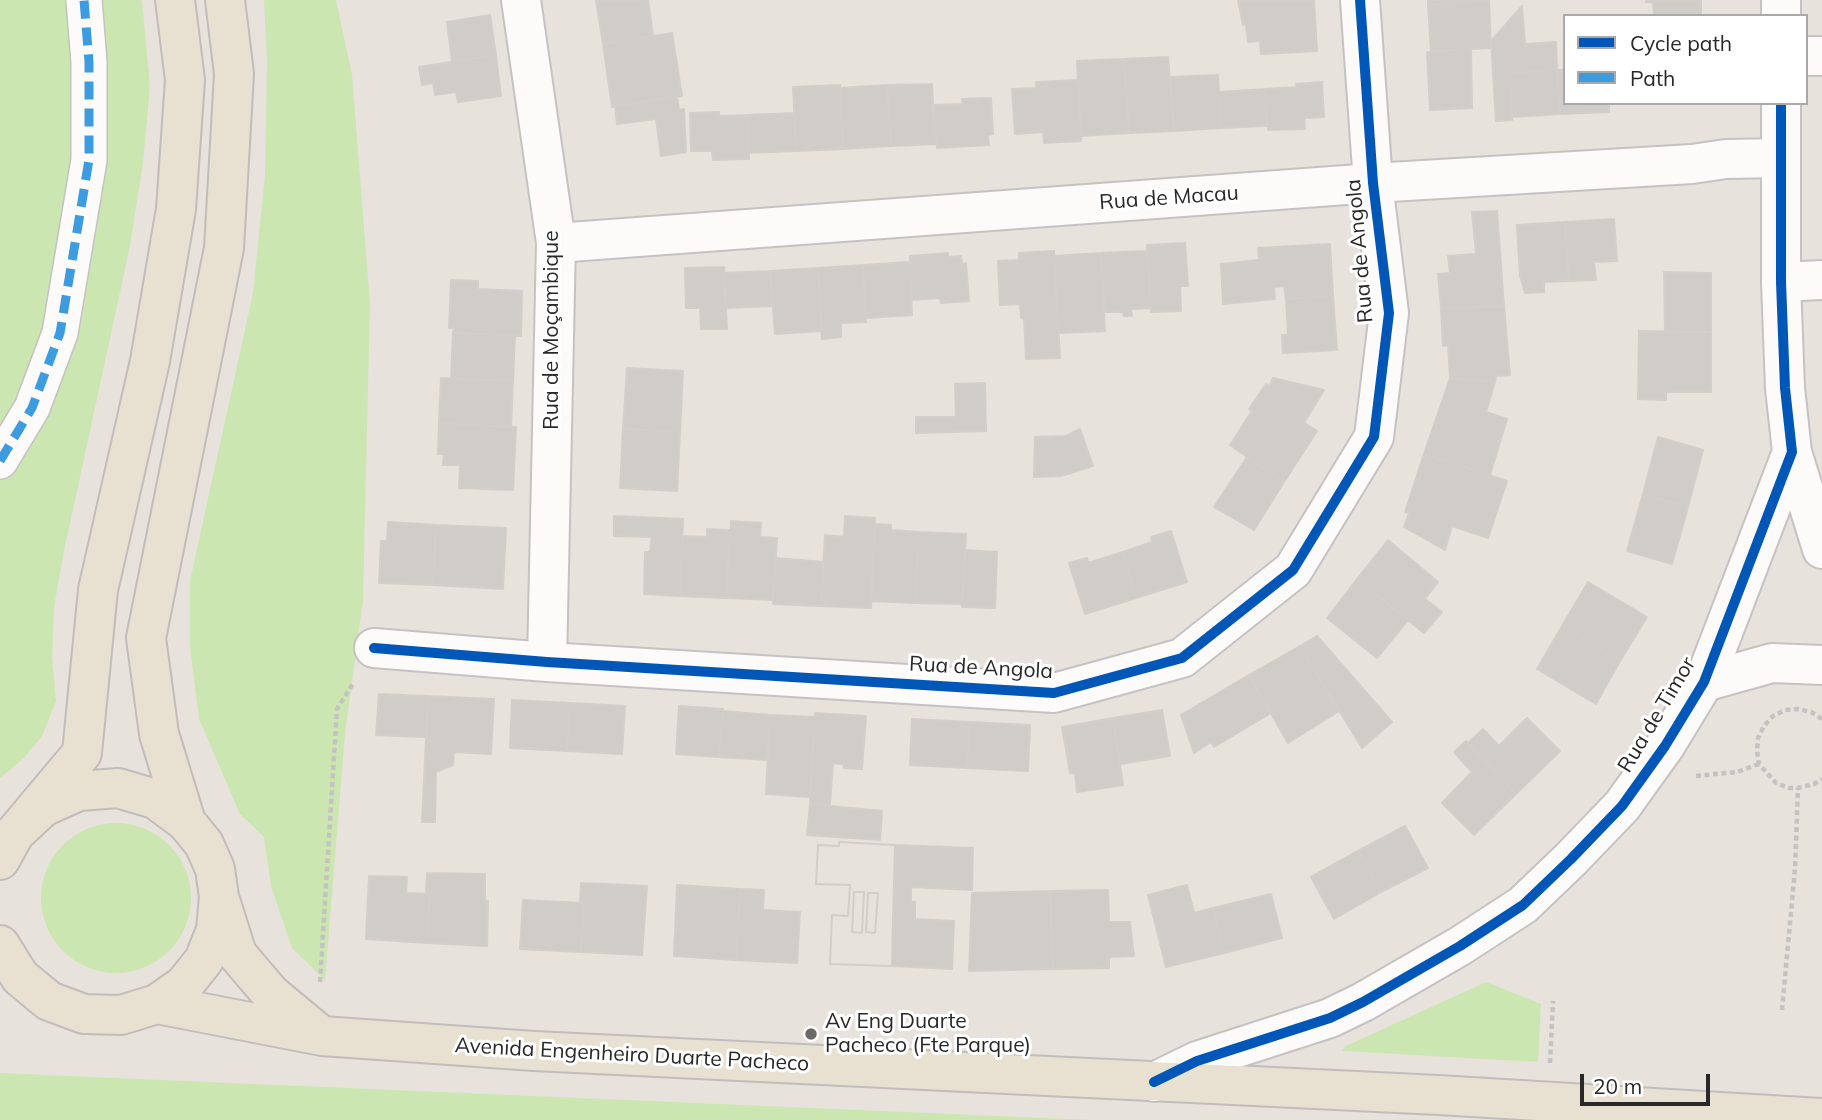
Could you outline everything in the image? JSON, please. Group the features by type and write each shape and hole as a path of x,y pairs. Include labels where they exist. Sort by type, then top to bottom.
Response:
{"main road":[{"path":"7,847 82,753 98,590 150,361 176,209 185,80 175,0"},
{"path":"186,822 159,734 146,638 224,248 234,74 225,0"},
{"path":"7,847 43,807 79,791 118,788 155,799 186,822 204,844 215,869 219,897 237,954 271,994 322,1036"},
{"path":"0,945 10,979 49,1001 84,1014 121,1015 157,1004 184,985 204,960 216,930 219,897"},
{"name":"Avenida Engenheiro Duarte Pacheco","path":"157,1004 322,1036 561,1052 1822,1118"}],"street":[{"path":"0,461 32,408 60,333 89,160 89,62 83,0"},
{"name":"Rua de Moçambique","path":"521,0 556,243 547,662"},
{"name":"Rua de Angola","path":"374,648 547,662 1054,693 1182,658 1293,570 1374,436 1389,313 1373,183 1360,0"},
{"name":"Rua de Timor","path":"1154,1082 1196,1061 1330,1018 1460,946 1523,905 1622,806 1665,746 1704,682 1792,452 1785,388 1781,282 1781,105"},
{"name":"Rua de Macau","path":"556,243 1373,183 1692,164 1726,159 1781,158"},
{"path":"1781,282 1822,280"},
{"path":"1792,452 1822,549"},
{"name":"Rua de Timor","path":"1704,682 1772,663 1822,665"}],"path":[{"path":"322,1036 320,977 337,709 374,648"},
{"path":"1822,719 1811,712 1785,710 1773,716 1764,726 1758,738 1757,751 1759,764 1776,783 1798,788 1822,779"},
{"path":"1782,1010 1795,869 1798,788"},
{"path":"1549,1066 1553,1001"}],"green space":[{"path":"0,0 142,0 150,86 143,163 130,246 54,607 52,658 56,701 42,736 23,759 0,778"},
{"path":"264,0 336,0 352,75 370,304 363,600 345,734 325,980 292,948 271,886 264,837 240,814 199,719 190,647 190,581 253,293 265,175 267,62"},
{"path":"116,823 145,829 169,845 185,869 191,898 185,927 169,951 145,967 116,973 87,967 63,951 47,927 41,898 47,869 63,845 87,829"},
{"path":"1486,982 1541,1004 1538,1062 1342,1051 1346,1046"},
{"path":"0,1073 1091,1120 0,1120"}],"building":[{"path":"596,0 648,0 653,36 603,44"},
{"path":"1238,0 1314,0 1317,51 1261,54 1260,41 1248,42"},
{"path":"1428,0 1487,0 1487,1 1428,5"},
{"path":"1701,0 1701,14 1654,14 1653,2 1646,2"},
{"path":"1489,1 1491,48 1431,51 1428,5"},
{"path":"1522,6 1525,44 1556,42 1557,70 1510,73 1512,120 1496,121 1491,41"},
{"path":"490,15 496,55 452,62 447,22"},
{"path":"672,33 682,96 612,107 603,44"},
{"path":"1471,49 1472,108 1430,110 1427,52"},
{"path":"496,55 501,96 458,102 456,92 435,95 433,83 422,85 419,67"},
{"path":"1168,57 1174,131 1129,133 1124,59"},
{"path":"1124,59 1129,133 1081,136 1077,61"},
{"path":"1557,70 1560,114 1512,117 1510,73"},
{"path":"1557,70 1563,70 1563,105 1609,105 1609,112 1560,114"},
{"path":"1218,75 1221,128 1174,131 1170,77"},
{"path":"1078,80 1081,141 1044,143 1043,132 1015,134 1012,89 1036,88 1036,82"},
{"path":"1322,82 1324,117 1304,118 1305,129 1268,130 1265,89"},
{"path":"932,84 935,144 891,146 887,85"},
{"path":"840,85 843,149 796,151 793,87"},
{"path":"887,85 891,146 843,149 840,88"},
{"path":"1265,89 1266,126 1221,128 1219,92"},
{"path":"677,96 679,110 684,109 686,152 661,156 656,119 617,124 615,106"},
{"path":"991,98 993,134 988,135 989,145 937,148 933,105 963,104 962,99"},
{"path":"719,112 719,116 747,115 749,159 713,160 712,151 691,151 690,113"},
{"path":"794,113 796,151 749,153 747,115"},
{"path":"1497,211 1504,306 1441,308 1438,274 1450,273 1448,256 1476,254 1472,212"},
{"path":"1614,219 1617,261 1594,262 1596,280 1569,281 1565,222"},
{"path":"1565,222 1569,281 1544,282 1544,292 1525,293 1520,276 1517,225"},
{"path":"1185,243 1188,286 1180,286 1181,311 1151,312 1147,245"},
{"path":"1330,244 1333,296 1286,299 1284,286 1274,287 1275,299 1223,304 1221,264 1259,260 1258,248"},
{"path":"1054,251 1060,358 1026,359 1024,319 1021,318 1020,304 1000,305 998,261 1019,260 1019,253"},
{"path":"1148,251 1151,308 1131,309 1132,316 1124,316 1123,312 1105,312 1101,253"},
{"path":"948,253 948,257 961,256 962,264 966,263 969,301 941,303 940,298 911,300 910,256"},
{"path":"1101,253 1105,331 1058,333 1054,256"},
{"path":"910,262 912,315 866,318 863,265"},
{"path":"863,265 866,322 841,323 841,337 822,339 818,268"},
{"path":"724,267 727,329 701,329 700,308 686,308 685,268"},
{"path":"818,268 822,331 775,334 770,271"},
{"path":"770,271 773,306 726,308 723,273"},
{"path":"1664,272 1711,273 1711,332 1665,332"},
{"path":"451,280 478,281 478,289 522,291 521,336 453,333 454,328 449,328"},
{"path":"1333,296 1337,350 1283,353 1282,335 1288,335 1286,299"},
{"path":"1504,306 1510,375 1496,376 1495,382 1450,378 1448,345 1443,346 1441,308"},
{"path":"1639,331 1711,332 1711,392 1666,392 1666,400 1638,399"},
{"path":"453,333 515,335 513,381 451,379"},
{"path":"627,368 683,371 680,432 623,429"},
{"path":"441,378 513,381 511,427 439,423"},
{"path":"1273,378 1324,390 1304,423 1317,431 1284,482 1230,445 1252,411 1249,409 1266,384 1270,386"},
{"path":"1450,378 1495,382 1486,412 1507,419 1490,475 1424,454"},
{"path":"985,383 986,431 916,433 916,417 956,417 955,384"},
{"path":"439,423 516,427 513,490 459,488 460,465 443,465 444,454 438,454"},
{"path":"623,429 680,432 677,491 620,488"},
{"path":"1080,429 1093,466 1061,476 1034,477 1035,437 1066,436"},
{"path":"1658,437 1703,450 1688,507 1643,494"},
{"path":"1424,454 1507,481 1488,538 1452,526 1445,550 1404,527 1409,513 1405,512"},
{"path":"1247,457 1284,482 1254,530 1214,507"},
{"path":"1643,494 1688,507 1672,564 1627,551"},
{"path":"614,516 683,519 680,596 644,594 645,552 650,552 652,537 614,536"},
{"path":"845,516 875,518 871,608 821,606 825,535 844,537"},
{"path":"731,521 761,523 760,537 777,538 773,600 726,598"},
{"path":"388,522 436,525 433,585 379,583 381,541 387,541"},
{"path":"875,524 891,525 891,530 919,532 915,603 871,601"},
{"path":"436,525 506,528 503,589 433,585"},
{"path":"707,529 730,530 726,598 680,596 682,536 707,537"},
{"path":"1171,531 1187,582 1136,598 1123,552 1152,542 1151,537"},
{"path":"919,532 966,534 962,604 915,603"},
{"path":"1388,540 1438,582 1425,599 1442,612 1424,633 1357,579"},
{"path":"965,550 997,552 995,608 962,607"},
{"path":"1123,552 1136,598 1085,614 1069,563 1087,558 1088,563"},
{"path":"776,558 824,562 821,606 773,604"},
{"path":"1357,579 1408,620 1377,658 1327,618"},
{"path":"1588,582 1647,617 1620,661 1562,626"},
{"path":"1562,626 1620,661 1596,704 1537,669"},
{"path":"1317,636 1392,722 1362,748 1300,646"},
{"path":"1300,646 1339,711 1288,743 1249,675"},
{"path":"1249,675 1271,713 1214,747 1211,742 1194,753 1181,715"},
{"path":"379,694 428,696 426,737 376,735"},
{"path":"428,696 494,699 491,754 454,752 453,765 436,772 435,822 422,822"},
{"path":"512,700 570,703 567,751 510,748"},
{"path":"570,703 625,706 622,754 567,751"},
{"path":"679,706 723,709 719,757 676,754"},
{"path":"1162,710 1170,756 1120,764 1113,718"},
{"path":"723,711 770,715 767,760 719,757"},
{"path":"815,713 866,716 862,769 844,768 843,764 833,763 830,805 810,804"},
{"path":"770,715 815,717 810,797 766,794"},
{"path":"1113,718 1123,785 1077,792 1075,773 1070,773 1062,727"},
{"path":"1527,718 1560,751 1516,794 1468,743 1483,729 1499,746"},
{"path":"912,719 970,722 967,768 910,765"},
{"path":"970,722 1030,725 1028,771 967,768"},
{"path":"1466,741 1516,794 1474,835 1442,803 1472,772 1454,752"},
{"path":"810,804 882,811 880,840 807,835"},
{"path":"1405,826 1428,868 1381,892 1358,851"},
{"path":"839,842 895,845 892,966 830,964 832,915 848,916 850,885 816,884 818,845 839,846","holes":["854,892 864,892 862,933 852,932","868,893 878,893 875,933 866,932"]},
{"path":"839,842 895,845 892,966 830,964 832,915 848,916 850,885 816,884 818,845 839,846"},
{"path":"895,845 973,848 972,890 911,887 911,902 915,902 915,919 893,918"},
{"path":"1358,851 1381,892 1334,919 1311,877"},
{"path":"427,873 485,874 485,901 488,901 487,946 427,943 430,894 426,894"},
{"path":"369,876 407,877 406,893 430,894 427,943 366,939"},
{"path":"581,883 647,886 642,955 581,952 584,903 580,903"},
{"path":"677,885 740,889 736,960 674,956"},
{"path":"1187,885 1194,913 1213,908 1224,953 1166,967 1148,895"},
{"path":"740,889 764,890 763,910 800,912 797,963 736,960"},
{"path":"1108,890 1109,922 1130,922 1134,956 1109,957 1109,968 1053,969 1050,891"},
{"path":"1050,891 1053,969 969,971 972,893"},
{"path":"854,892 864,892 862,933 852,932"},
{"path":"868,893 878,893 875,933 866,932"},
{"path":"1271,894 1282,938 1224,953 1213,908"},
{"path":"523,900 584,903 581,952 520,949"},
{"path":"893,918 954,921 952,969 892,966"}],"marked path":[{"path":"0,461 32,408 60,333 89,160 89,62 84,0"}],"cycle path":[{"path":"374,648 547,662 1054,693 1182,658 1293,570 1374,437 1389,313 1373,183 1360,0"},
{"path":"1154,1082 1197,1061 1330,1018 1460,946 1523,905 1622,806 1665,746 1704,682 1792,452 1785,388 1781,282 1781,105"}],"place":[{"name":"Av Eng Duarte Pacheco (Fte Parque)","path":"811,1034"}]}
